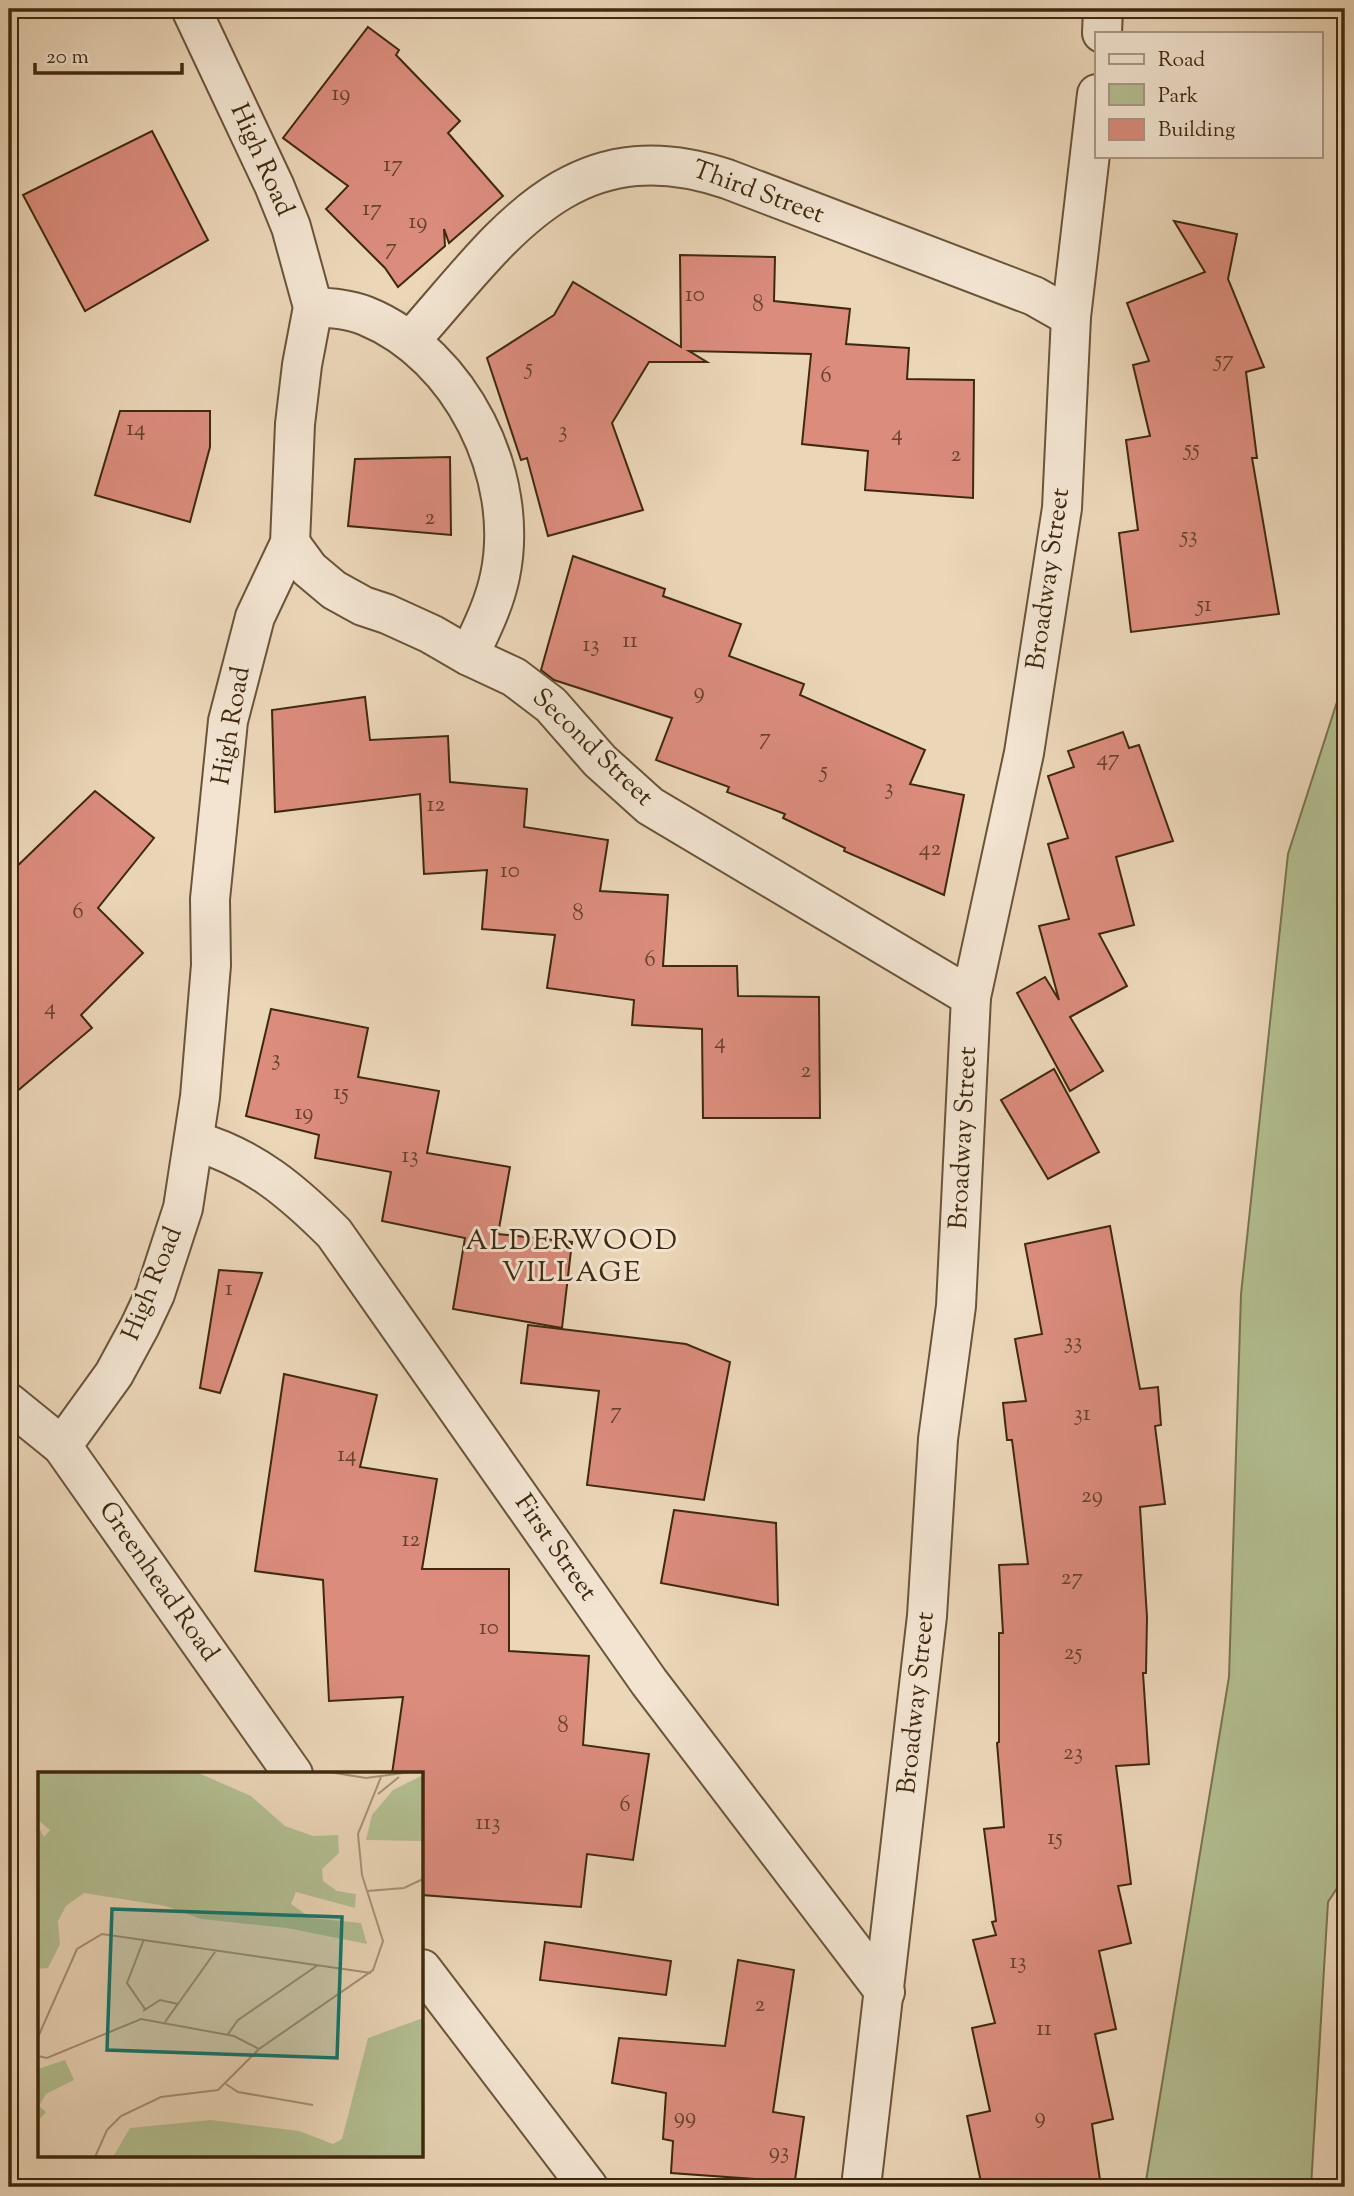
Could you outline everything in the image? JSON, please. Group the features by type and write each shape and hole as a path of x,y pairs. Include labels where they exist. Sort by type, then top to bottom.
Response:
{"street":[{"name":"High Road","path":"62,1446 114,1374 140,1326 155,1294 183,1208 195,1142 211,964 211,885 228,721 255,617 290,543 295,424 313,307 287,217 191,9"},
{"path":"1102,32 1103,9"},
{"name":"Broadway Street","path":"861,2187 927,1616 938,1439 956,1307 971,997 1024,753 1062,508 1071,317 1095,111"},
{"name":"Third Street","path":"410,341 517,221 564,188 589,176 616,168 645,164 673,164 727,179 1034,296 1071,317"},
{"path":"313,307 341,309 364,315 410,341 445,374 467,405 485,439 500,486 503,524 500,574 490,611 469,656"},
{"name":"Second Street","path":"290,543 309,569 334,590 363,606 431,634 514,677 551,705 600,761 650,806 971,997"},
{"name":"First Street","path":"195,1142 217,1148 254,1166 299,1197 334,1233 649,1682 885,1992"},
{"name":"Greenhead Road","path":"9,1403 62,1446 292,1772"},
{"path":"424,1972 588,2187"}],"green space":[{"path":"1345,677 1345,1876 1328,1902 1311,2187 1145,2187 1229,1677 1241,1294 1288,854"}],"building":[{"path":"368,27 399,50 396,55 460,121 448,133 503,196 449,243 444,229 445,246 398,287 385,268 326,209 348,186 283,138"},
{"path":"152,131 208,240 85,311 23,195"},
{"path":"1174,221 1237,234 1228,279 1264,367 1246,372 1257,458 1252,458 1279,614 1131,632 1119,533 1138,530 1126,440 1150,436 1133,365 1149,361 1127,303 1205,272"},
{"path":"680,255 775,257 774,301 850,309 846,344 909,348 907,379 974,380 973,498 865,490 868,451 802,444 811,354 689,351 707,362 649,362 612,423 643,510 548,536 527,458 521,460 487,358 554,315 573,282 681,347"},
{"path":"120,411 210,411 210,447 190,522 95,495"},
{"path":"450,457 451,535 348,526 355,459"},
{"path":"573,556 665,589 663,596 741,624 729,656 804,684 800,695 925,750 910,784 964,795 944,895 844,851 845,848 783,818 785,814 727,792 729,787 656,760 672,718 554,680 541,670"},
{"path":"365,697 370,740 448,736 450,782 527,789 524,827 608,840 600,891 668,895 663,966 737,966 738,996 819,997 820,1118 703,1118 702,1029 632,1025 634,1000 547,988 555,935 482,929 487,870 424,874 420,794 275,812 272,710"},
{"path":"1123,732 1129,748 1139,745 1173,841 1116,857 1134,925 1099,934 1127,986 1070,1017 1103,1071 1070,1091 1017,993 1045,977 1059,1000 1039,926 1069,919 1048,844 1068,838 1048,776 1074,767 1068,751"},
{"path":"95,791 154,838 98,908 143,953 81,1015 92,1028 9,1098 9,874"},
{"path":"271,1009 368,1028 358,1077 439,1091 427,1153 510,1167 498,1234 572,1242 562,1328 453,1309 465,1238 382,1221 391,1172 315,1158 319,1135 246,1116"},
{"path":"1054,1069 1099,1152 1048,1179 1001,1100"},
{"path":"1110,1226 1140,1389 1158,1387 1161,1425 1155,1426 1165,1504 1140,1507 1147,1617 1146,1673 1143,1673 1149,1764 1116,1766 1131,1884 1118,1886 1131,1943 1099,1951 1116,2029 1095,2034 1113,2119 1092,2124 1101,2187 982,2187 967,2116 990,2111 972,2028 995,2023 973,1940 996,1935 992,1922 996,1921 984,1829 1004,1827 997,1743 999,1633 1003,1633 999,1565 1028,1564 1012,1440 1007,1440 1003,1403 1026,1401 1015,1339 1042,1334 1025,1244"},
{"path":"219,1270 262,1273 220,1393 200,1388"},
{"path":"528,1325 686,1344 730,1362 704,1500 587,1485 599,1391 521,1383"},
{"path":"284,1374 377,1395 360,1467 437,1479 422,1569 509,1569 509,1651 589,1656 583,1745 649,1754 633,1860 587,1854 581,1907 424,1895 424,1772 392,1772 403,1697 329,1701 323,1580 255,1571"},
{"path":"674,1510 776,1523 778,1605 661,1583"},
{"path":"545,1942 671,1961 666,1995 540,1980"},
{"path":"738,1960 794,1970 773,2112 804,2117 794,2187 753,2187 754,2179 671,2173 673,2141 663,2139 666,2093 612,2083 619,2038 725,2046"}],"district":[{"name":"ALDERWOOD VILLAGE","path":"572,1258"}]}
